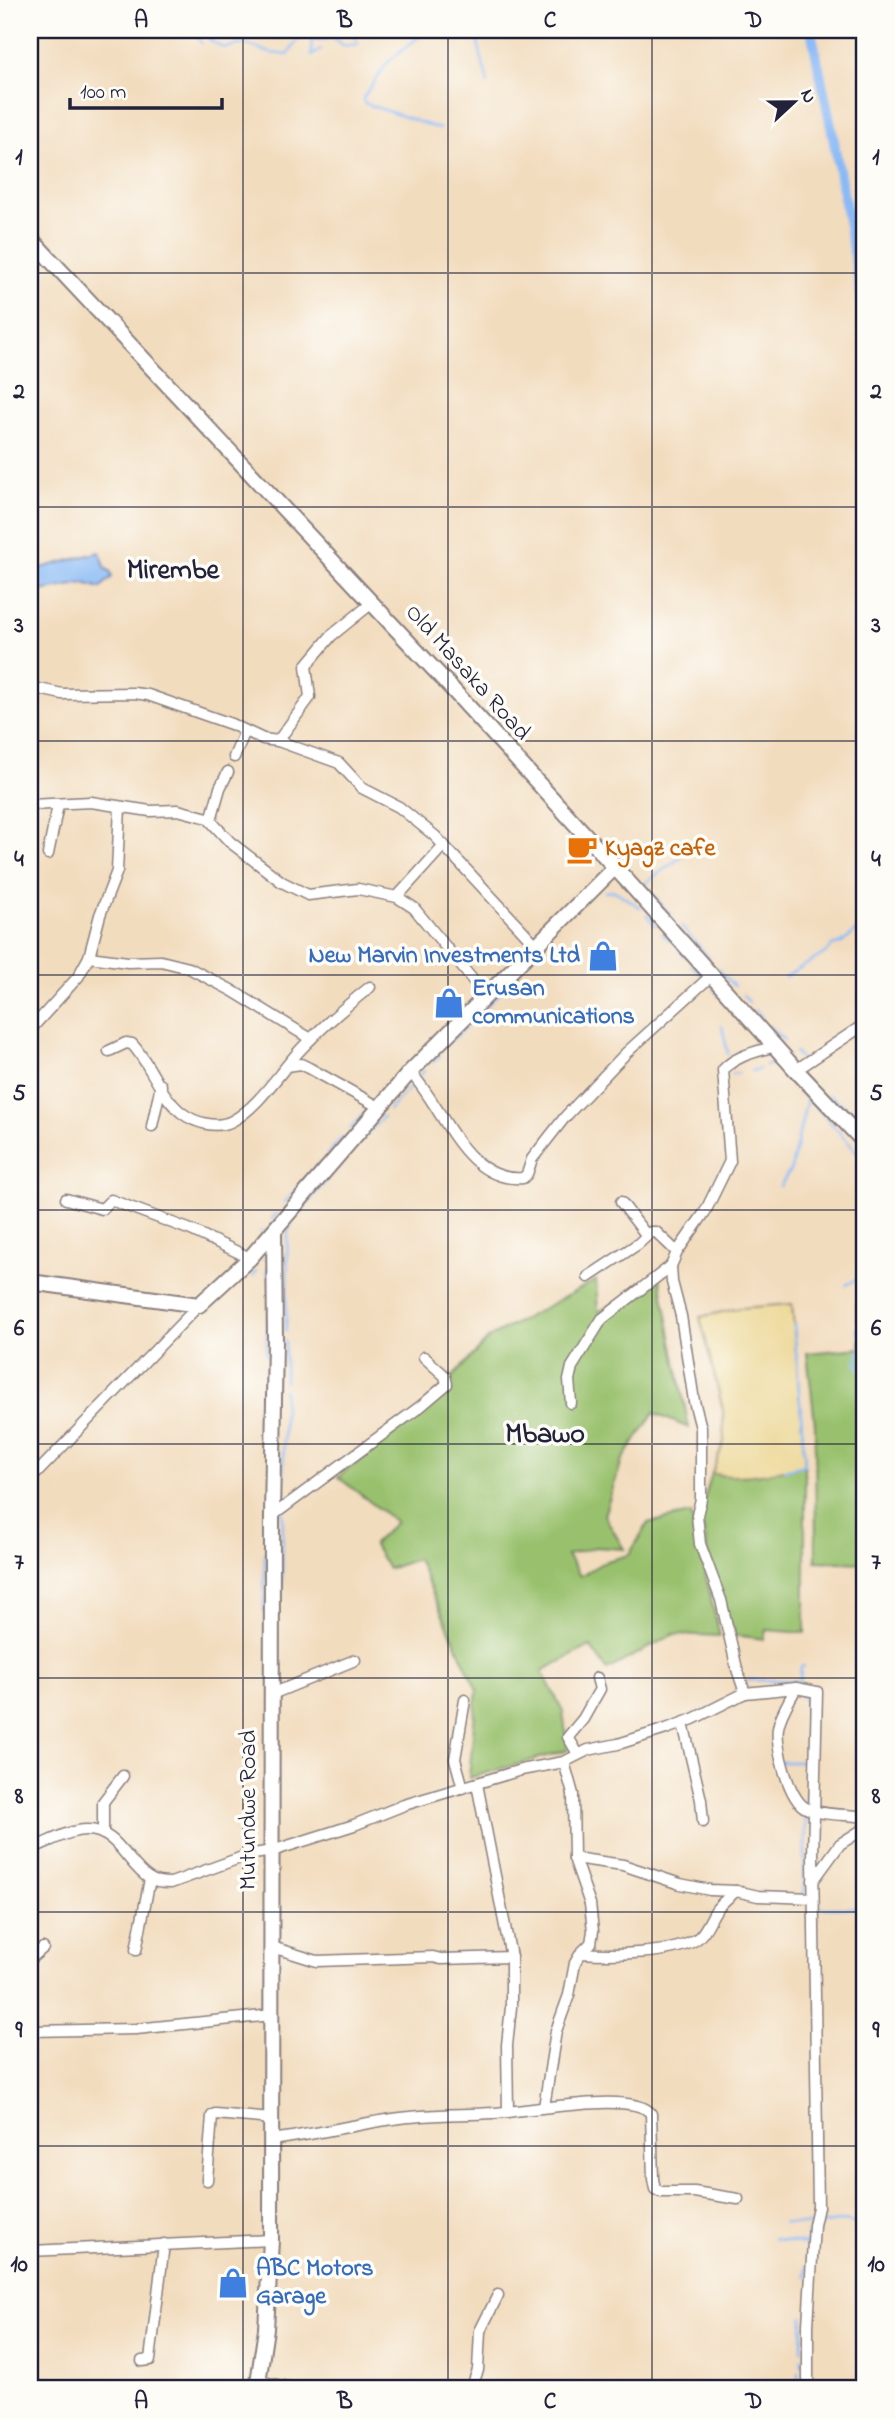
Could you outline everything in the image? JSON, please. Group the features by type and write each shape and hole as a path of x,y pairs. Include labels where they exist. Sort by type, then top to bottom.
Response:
{"main road":[{"name":"Old Masaka Road","path":"30,238 372,603 865,1143"},
{"path":"30,1282 199,1305 250,1258 410,1072 615,867"},
{"name":"Mutundwe Road","path":"258,2385 266,2329 271,2240 274,1231"}],"street":[{"path":"278,741 310,697 305,676 306,667 331,636 372,603"},
{"path":"30,687 62,694 148,695 263,739 278,741 340,763 362,788 398,807 444,845 536,945"},
{"path":"234,757 245,731"},
{"path":"211,820 217,796 228,772"},
{"path":"30,805 91,802 150,811 178,810 205,816 239,849 282,882 308,895 358,889 397,897 414,908 485,995"},
{"path":"48,854 58,805"},
{"path":"30,1030 78,978 89,957 100,915 117,871 120,807"},
{"path":"397,897 444,845"},
{"path":"89,957 128,962 161,961 189,968 231,990 311,1040"},
{"path":"410,1072 426,1090 473,1160 493,1173 523,1178 532,1159 565,1117 626,1053 712,975"},
{"path":"109,1051 126,1043 132,1044 179,1111 214,1126 241,1115 311,1040 370,987"},
{"path":"796,1070 865,1024"},
{"path":"745,1693 721,1600 700,1544 697,1515 701,1499 701,1428 671,1266 677,1252 705,1212 730,1161 723,1070 732,1061 775,1046"},
{"path":"286,1066 300,1065 309,1068 379,1107"},
{"path":"152,1126 161,1085"},
{"path":"66,1199 102,1209 111,1200 125,1204 191,1230 250,1258"},
{"path":"621,1202 648,1236"},
{"path":"588,1278 656,1232 677,1252"},
{"path":"571,1403 569,1380 572,1367 602,1319 671,1266"},
{"path":"30,1480 199,1305"},
{"path":"272,1516 447,1384 445,1376 424,1357"},
{"path":"272,1694 355,1660"},
{"path":"578,1754 568,1737 583,1719 600,1689 597,1678"},
{"path":"796,1688 777,1732 782,1765 802,1807 865,1817"},
{"path":"32,1847 68,1833 88,1830 103,1834 120,1846 150,1879 172,1883 248,1856 354,1825 404,1805 521,1770 564,1762 578,1754 683,1723 745,1693 796,1688 817,1692 813,1898 818,2207 814,2225 808,2325 808,2389"},
{"path":"463,1788 454,1759 465,1700"},
{"path":"683,1723 701,1800 703,1822"},
{"path":"544,2107 556,2031 569,1995 575,1964 591,1943 593,1931 590,1904 574,1858 573,1794 564,1762"},
{"path":"103,1834 103,1802 123,1776"},
{"path":"477,1784 511,1957 511,2007 507,2045 508,2112"},
{"path":"813,1881 841,1843 865,1828"},
{"path":"574,1858 623,1865 693,1887 813,1898"},
{"path":"136,1950 150,1879"},
{"path":"581,1953 603,1955 669,1949 695,1940 703,1934 717,1908 736,1891"},
{"path":"272,1947 317,1961 433,1956 441,1959 511,1957"},
{"path":"30,1959 43,1948"},
{"path":"30,2031 136,2029 272,2015"},
{"path":"271,2140 429,2114 508,2112 604,2104 644,2107 651,2114 655,2189 661,2192 694,2192 738,2199"},
{"path":"207,2180 212,2116 272,2119"},
{"path":"30,2251 271,2240"},
{"path":"142,2361 149,2360 164,2244"},
{"path":"471,2389 478,2370 480,2332 498,2295"},
{"path":"258,2385 297,2389"}],"green space":[{"path":"660,1279 689,1428 654,1413 622,1461 604,1515 624,1549 595,1547 567,1555 580,1576 606,1561 629,1555 648,1523 691,1514 720,1636 674,1634 607,1670 590,1646 542,1671 563,1711 568,1750 469,1778 477,1690 417,1559 388,1569 373,1544 396,1522 338,1477 415,1417 490,1337 596,1280 598,1312"},
{"path":"856,1302 865,1302 865,1563 816,1561 815,1424 807,1353 861,1348"},
{"path":"805,1465 805,1633 766,1630 764,1639 734,1635 710,1562 700,1514 712,1473 746,1476"}],"sand":[{"path":"792,1304 805,1465 746,1476 712,1473 724,1442 723,1410 700,1317 740,1308"}],"water":[{"path":"100,552 112,577 100,588 84,583 30,593 30,571"}],"waterway":[{"path":"195,30 201,43"},
{"path":"202,30 211,41 224,48 245,44 271,53 288,55 298,39 332,37"},
{"path":"218,30 224,32"},
{"path":"295,30 298,39"},
{"path":"311,30 312,56 321,49"},
{"path":"322,30 344,46 358,44 354,36 339,30"},
{"path":"427,30 388,62 363,98 364,103 440,129"},
{"path":"475,30 488,84"},
{"path":"811,30 865,315"},
{"path":"674,920 644,884 681,857"},
{"path":"605,892 615,891 641,908"},
{"path":"647,915 655,925"},
{"path":"785,977 827,952 832,946 842,943 865,924"},
{"path":"681,926 709,958"},
{"path":"662,933 669,940"},
{"path":"678,949 685,957"},
{"path":"692,965 703,977"},
{"path":"717,968 734,986"},
{"path":"451,1041 511,981"},
{"path":"713,988 731,1008"},
{"path":"743,995 749,1002"},
{"path":"756,1010 762,1017"},
{"path":"722,1026 728,1054"},
{"path":"769,1026 784,1040"},
{"path":"795,1052 801,1059"},
{"path":"433,1062 440,1056"},
{"path":"766,1065 778,1066"},
{"path":"751,1071 759,1069"},
{"path":"420,1075 424,1071"},
{"path":"732,1074 739,1073"},
{"path":"780,1186 791,1169 807,1099 786,1074"},
{"path":"389,1110 415,1082"},
{"path":"829,1095 846,1107"},
{"path":"807,1099 865,1161"},
{"path":"350,1129 365,1112"},
{"path":"855,1116 865,1133"},
{"path":"358,1144 383,1117"},
{"path":"327,1154 343,1137"},
{"path":"350,1154 352,1150"},
{"path":"333,1173 345,1160"},
{"path":"285,1202 320,1162"},
{"path":"297,1216 327,1180"},
{"path":"272,1219 277,1213"},
{"path":"286,1331 288,1232 291,1225"},
{"path":"267,1268 268,1277"},
{"path":"253,1276 256,1271"},
{"path":"846,1285 865,1275"},
{"path":"861,1311 857,1330 863,1342 856,1364 861,1369 863,1380"},
{"path":"266,1355 268,1313"},
{"path":"785,1470 805,1465 794,1325"},
{"path":"285,1341 285,1382"},
{"path":"267,1379 264,1393 267,1398"},
{"path":"283,1503 284,1390"},
{"path":"282,1589 283,1512"},
{"path":"264,1612 265,1552"},
{"path":"748,1680 798,1681 801,1667 804,1666"},
{"path":"799,1694 805,1699 807,1780"},
{"path":"773,1762 805,1762"},
{"path":"806,1803 807,1789"},
{"path":"804,1880 806,1813"},
{"path":"804,1884 804,1895"},
{"path":"821,1908 865,1908"},
{"path":"818,2225 844,2221 865,2226"},
{"path":"783,2223 811,2225"},
{"path":"807,2233 807,2260"},
{"path":"774,2239 806,2244"},
{"path":"806,2266 806,2277"},
{"path":"802,2350 803,2317"},
{"path":"801,2366 802,2358"},
{"path":"798,2373 798,2380"}],"place":[{"name":"Kyagz cafe","path":"582,849"},
{"name":"New Marvin Investments Ltd","path":"603,956"},
{"name":"Erusan communications","path":"449,1003"},
{"name":"ABC Motors Garage","path":"233,2283"}],"district":[{"name":"Mirembe","path":"173,571"},
{"name":"Mbawo","path":"545,1435"}]}
